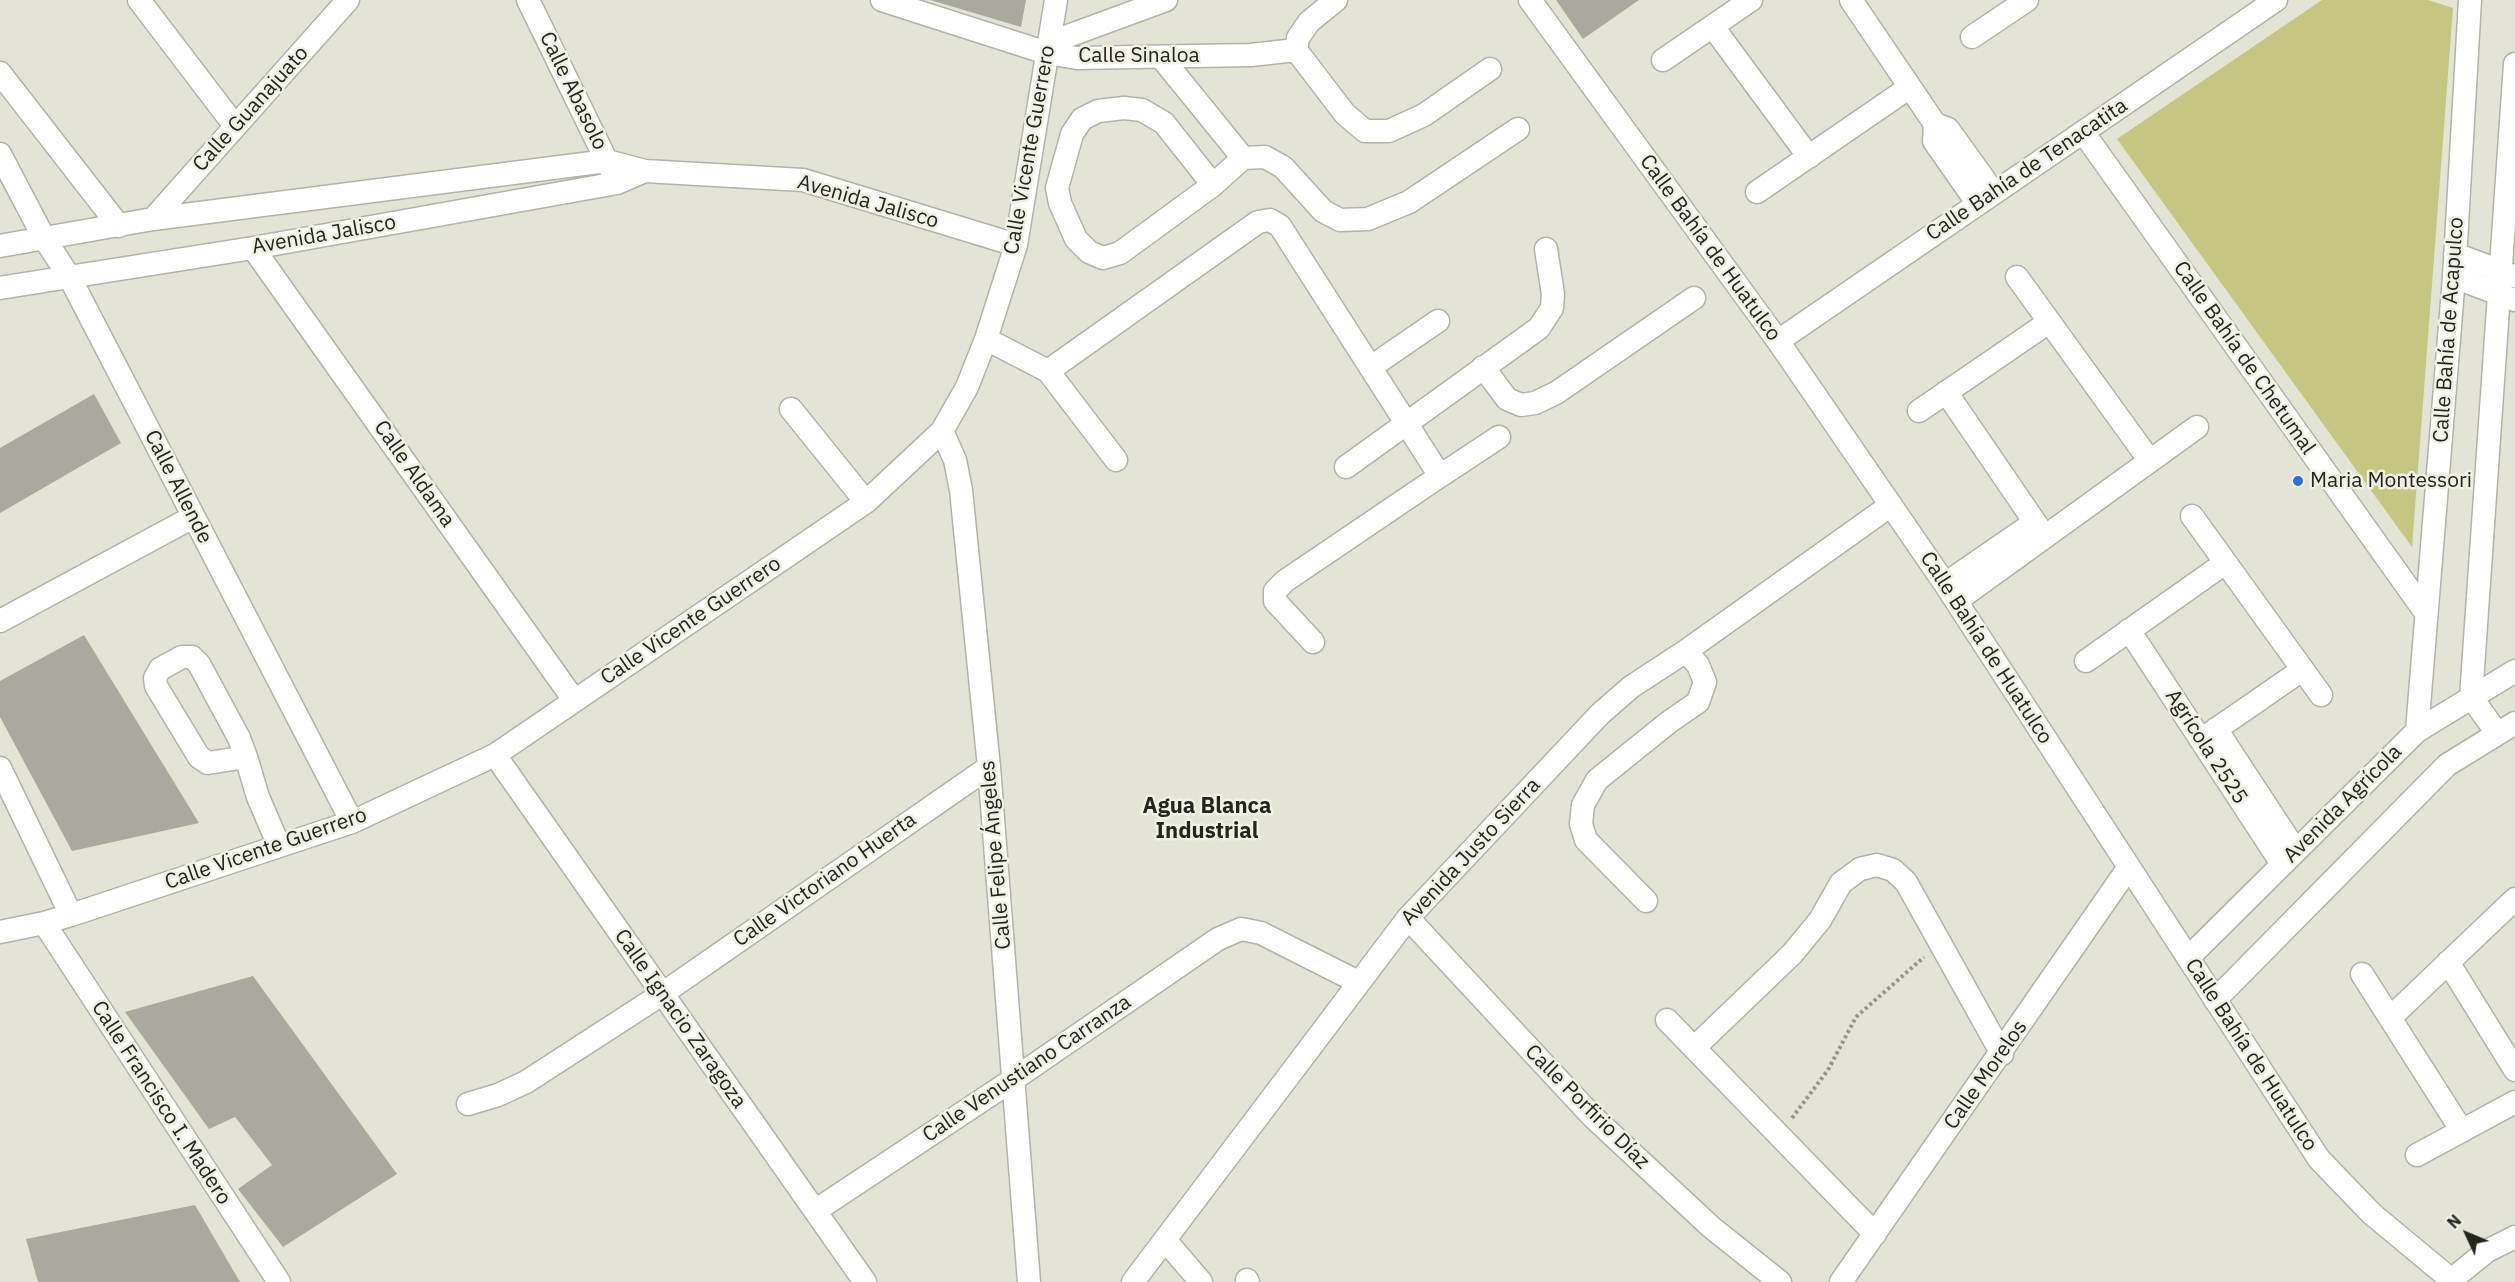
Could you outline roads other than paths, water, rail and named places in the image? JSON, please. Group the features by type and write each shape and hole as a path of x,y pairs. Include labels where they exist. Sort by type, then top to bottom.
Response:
{"street":[{"path":"139,0 235,126"},
{"name":"Calle Abasolo","path":"528,0 617,183"},
{"name":"Calle Sinaloa","path":"882,0 1077,58 1251,55 1296,50"},
{"name":"Calle Vicente Guerrero","path":"0,932 71,915 352,822 495,756 866,502 942,431 967,387 986,339 1016,245 1056,0"},
{"path":"1048,48 1166,0"},
{"path":"1336,0 1309,22 1298,38 1296,50 1345,114 1365,131 1389,131 1424,115 1490,69"},
{"name":"Calle Bahía de Huatulco","path":"1530,0 1778,341 1951,592 2319,1159 2372,1214 2452,1281"},
{"path":"1663,60 1751,0"},
{"path":"1851,0 1935,124 1948,129 1986,199"},
{"name":"Calle Bahía de Tenacatita","path":"1778,341 2276,0"},
{"name":"Calle Bahía de Acapulco","path":"2417,731 2454,277 2470,0"},
{"name":"Calle Guanajuato","path":"153,219 342,3"},
{"path":"1972,37 2017,3"},
{"path":"1713,27 1809,157"},
{"path":"1161,57 1243,158"},
{"path":"2215,1000 2447,765 2506,728 2471,697 2507,297 2515,64"},
{"path":"0,73 119,226"},
{"path":"1757,192 1910,87"},
{"path":"1213,185 1164,123 1142,110 1124,108 1098,111 1082,119 1072,134 1057,188 1060,203 1076,239 1089,252 1103,258 1120,253 1213,185 1243,158 1265,157 1283,167 1323,211 1340,220 1368,219 1409,202 1518,129"},
{"name":"Calle Bahía de Chetumal","path":"2083,132 2426,613"},
{"name":"Calle Allende","path":"0,154 44,238 70,278 352,822"},
{"name":"Avenida Jalisco","path":"0,246 153,219 607,161 645,171 803,180 1016,245"},
{"name":"Avenida Jalisco","path":"0,288 253,248 617,183 645,171"},
{"path":"349,195 357,229"},
{"path":"1048,370 1258,222 1270,220 1280,226 1440,476"},
{"name":"Calle Aldama","path":"253,248 574,700"},
{"path":"1346,467 1539,328 1552,308 1553,294 1546,249"},
{"path":"2455,254 2508,274"},
{"path":"2017,277 2150,461"},
{"path":"2454,277 2507,297"},
{"path":"1483,367 1508,399 1521,405 1535,403 1556,393 1694,298"},
{"path":"1371,367 1438,321"},
{"path":"1919,411 2049,322"},
{"path":"986,339 1048,370 1116,460"},
{"path":"1946,392 2040,529"},
{"path":"791,409 866,502"},
{"path":"1951,592 2040,529 2150,461 2197,427"},
{"name":"Calle Felipe Ángeles","path":"942,431 955,460 961,490 989,767 1029,1282"},
{"path":"1313,642 1275,601 1275,591 1285,581 1499,437"},
{"name":"Avenida Justo Sierra","path":"1133,1282 1408,918 1600,714 1631,687 1686,651 1890,505"},
{"path":"2192,516 2320,695"},
{"path":"0,621 193,517"},
{"path":"2086,661 2225,562"},
{"name":"Agrícola 2525","path":"2129,630 2208,735 2289,858"},
{"path":"1646,901 1586,840 1581,824 1583,805 1597,780 1668,722 1698,702 1705,682 1698,665 1686,651"},
{"path":"246,757 208,763 199,757 156,686 155,678 160,669 182,657 192,657 199,663 239,738 246,757 258,797 279,846"},
{"path":"2208,735 2302,670"},
{"name":"Avenida Agrícola","path":"2188,958 2417,731 2515,670"},
{"name":"Calle Ignacio Zaragoza","path":"495,756 865,1282"},
{"name":"Calle Victoriano Huerta","path":"468,1104 498,1095 526,1082 662,994 989,767"},
{"path":"0,768 71,915"},
{"path":"1694,1048 1792,954 1820,921 1841,883 1860,868 1877,865 1893,870 1906,882 2002,1054"},
{"name":"Calle Morelos","path":"1841,1282 2002,1054 2129,867"},
{"path":"2390,1018 2515,899"},
{"name":"Calle Porfirio Díaz","path":"1408,918 1592,1116 1711,1227 1780,1282"},
{"name":"Calle Francisco I. Madero","path":"44,923 279,1282"},
{"name":"Calle Venustiano Carranza","path":"815,1211 1014,1079 1218,939 1241,929 1261,933 1358,982"},
{"path":"2448,962 2515,1070"},
{"path":"2362,974 2462,1131"},
{"path":"1667,1020 1875,1234"},
{"path":"2417,1155 2515,1102"},
{"path":"2452,1281 2487,1251 2515,1237"},
{"path":"1165,1240 1201,1282"}],"place":[{"name":"Maria Montessori","path":"2298,481"}],"district":[{"name":"Agua Blanca Industrial","path":"1207,820"}]}
